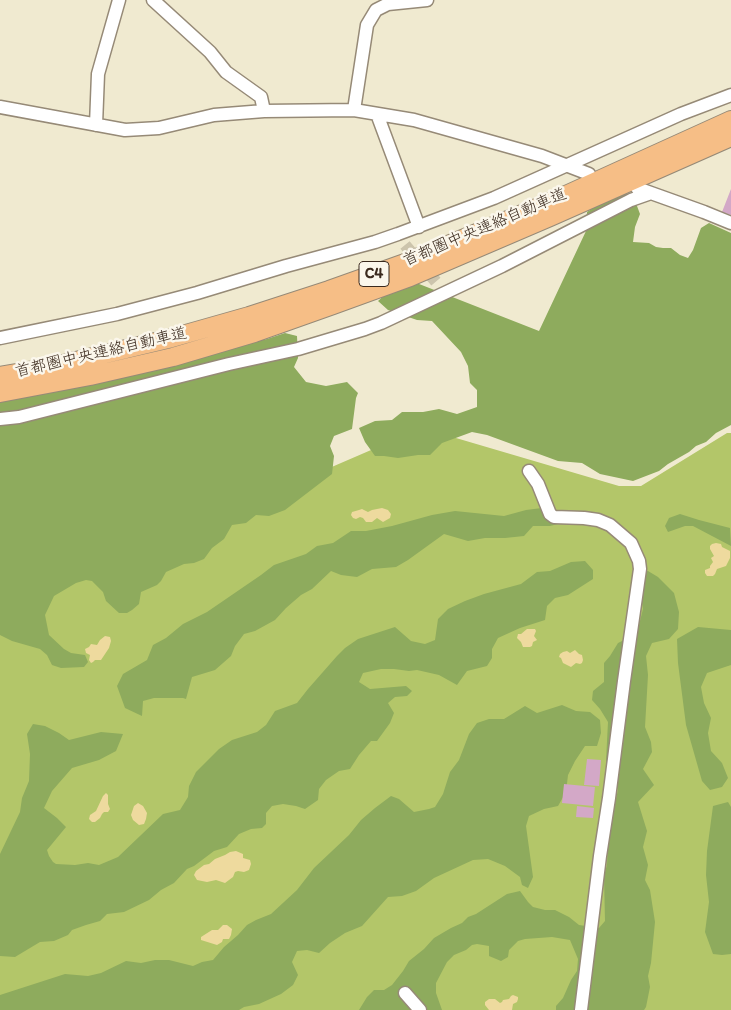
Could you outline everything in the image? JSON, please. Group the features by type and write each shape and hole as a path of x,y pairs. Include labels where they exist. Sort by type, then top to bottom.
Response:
{"highway":[{"name":"首都圏中央連絡自動車道","path":"0,376 51,367 168,339 249,316 329,290 405,263 546,204 731,120"},
{"name":"首都圏中央連絡自動車道","path":"0,393 90,376 172,357 254,333 333,306 410,277 731,137"}],"street":[{"path":"96,125 98,74 119,0"},
{"path":"354,110 367,25 376,10 388,4 427,0"},
{"path":"156,1 210,52 226,72 261,97 264,111"},
{"path":"0,338 198,293 286,266 375,242 402,240 419,227 532,182 681,114 731,95"},
{"path":"0,107 125,130 159,128 214,115 264,111 354,110 414,120 542,156 589,174"},
{"path":"377,114 419,227"},
{"path":"637,188 731,223"},
{"path":"0,419 19,417 229,364 298,349 365,329 440,288 502,266 631,200 651,193"},
{"path":"529,471 538,484 550,514 554,517 598,520 610,526 631,543 639,561 640,569 600,856 581,1010"},
{"path":"405,993 420,1010"}],"green space":[{"path":"626,194 637,206 640,214 635,227 633,242 649,243 656,247 671,248 688,258 701,228 709,223 731,233 731,425 659,471 633,481 600,474 582,463 558,461 487,435 472,432 442,443 430,455 398,458 375,456 365,442 359,428 375,421 392,420 402,412 423,412 439,409 457,414 477,407 477,390 470,383 468,366 461,352 432,321 417,320 388,310 378,301 388,292 414,282 539,331 586,231 587,212 602,202"},
{"path":"285,333 297,336 298,358 294,367 306,382 326,386 347,382 358,393 352,429 334,436 330,446 334,456 332,474 285,510 269,516 256,515 246,523 232,525 224,539 212,548 204,559 184,564 166,572 157,585 141,592 139,604 127,613 119,613 106,601 103,592 92,581 86,580 76,583 54,596 45,615 49,635 71,653 85,655 88,662 84,667 61,668 52,665 47,655 40,649 12,641 0,635 0,401 267,339"},
{"path":"422,428 619,486 641,486 727,433 731,433 731,1010 0,1010 0,603 10,606"},
{"path":"542,508 562,523 550,526 533,526 524,536 505,538 485,538 468,541 444,534 396,567 372,569 357,577 341,575 331,571 312,589 301,595 286,608 275,620 255,631 244,634 235,646 231,656 215,670 192,677 186,699 154,698 143,701 142,716 125,708 117,686 123,674 147,660 153,645 166,638 183,624 207,612 274,565 306,554 317,546 333,543 351,531 366,531 392,526 455,511 504,516"},
{"path":"680,514 730,528 731,546 693,526 685,526 668,532 665,526 669,518"},
{"path":"585,561 593,570 593,579 568,595 555,598 547,606 545,620 498,638 492,649 492,658 487,666 467,671 457,685 439,675 417,670 381,669 363,673 359,682 370,689 406,686 412,691 407,696 395,697 388,703 394,713 390,723 377,741 371,741 350,769 339,771 326,780 319,789 318,800 305,809 283,804 272,806 266,813 266,824 262,828 251,829 239,834 227,847 214,851 187,869 174,883 161,890 149,900 124,912 107,914 100,921 72,930 68,935 54,941 40,942 15,957 0,956 0,854 20,812 22,798 29,781 30,754 27,734 33,724 45,726 69,740 101,732 123,734 116,751 99,760 72,768 52,791 44,808 66,827 47,850 53,862 56,864 75,865 88,863 99,865 118,857 163,814 180,810 188,797 189,786 196,772 219,749 232,740 257,732 266,725 275,711 297,703 337,656 358,639 395,627 411,641 425,644 435,640 438,619 448,609 484,594 521,584 537,572 550,571 571,562"},
{"path":"648,571 658,577 674,593 679,612 678,629 669,639 652,643 646,656 648,675 645,727 651,742 652,752 643,769 654,785 638,802 647,831 643,847 648,865 645,880 650,890 655,922 648,976 650,987 646,1007 644,1010 556,1010 556,1006 563,998 577,971 578,959 570,940 552,937 518,941 509,950 508,957 501,961 489,956 489,946 477,944 454,955 447,962 436,983 436,993 442,1010 359,1010 374,990 384,990 392,985 409,961 434,938 462,923 468,917 507,894 520,891 533,907 555,910 579,925 599,928 605,921 604,876 607,865 608,834 618,790 614,776 606,761 608,722 592,700 593,691 604,682 604,663 618,643 630,637 639,625 643,609 641,595 644,572"},
{"path":"698,627 731,630 731,665 707,673 701,687 704,703 711,718 708,733 711,751 722,763 728,778 722,787 710,790 702,781 686,725 678,663 677,639"},
{"path":"562,705 576,711 590,712 600,720 601,733 597,746 585,746 575,761 568,775 566,792 558,806 544,809 529,816 526,826 533,877 528,888 522,885 520,877 505,866 488,859 473,860 434,878 416,891 402,896 388,897 362,926 345,933 319,953 307,950 297,951 292,962 298,975 293,985 281,994 259,1004 239,1010 0,1010 0,995 65,974 88,976 101,973 126,961 141,963 169,960 193,966 213,960 247,925 271,914 297,890 314,868 349,835 361,820 391,796 399,799 414,812 435,807 443,794 450,772 459,760 469,734 477,723 489,719 504,719 525,706 537,713"},
{"path":"728,802 731,807 731,954 722,955 713,954 705,932 709,902 706,875 713,806"}],"sand":[{"path":"382,508 388,510 391,514 390,518 383,522 377,518 372,522 366,522 363,518 356,519 351,515 352,512 362,509 368,512"},
{"path":"716,543 721,544 722,547 730,551 730,558 726,566 717,569 713,576 707,576 705,570 710,568 713,562 711,558 714,556 710,546"},
{"path":"527,629 535,629 534,636 537,640 530,647 523,647 517,638 518,634"},
{"path":"105,636 110,637 109,648 101,660 95,660 91,663 89,660 90,655 86,653 85,649 91,644 97,645"},
{"path":"575,650 582,655 582,663 576,663 571,667 563,663 559,657 560,654 567,651 570,653"},
{"path":"106,793 110,809 108,812 104,812 95,822 92,822 89,819 90,815 96,811"},
{"path":"138,803 143,806 147,813 144,824 139,825 133,820 131,815 134,806"},
{"path":"236,851 243,854 243,858 250,860 249,870 235,872 233,877 225,883 216,880 207,882 197,880 194,875 204,865"},
{"path":"223,925 227,925 232,929 229,939 223,939 217,945 201,940 201,937 212,930 218,930"},
{"path":"513,995 518,997 518,999 513,1004 512,1010 489,1010 485,1005 485,1002 489,999 495,999 500,1003"}],"building":[{"path":"731,189 731,215 722,212"},
{"path":"587,759 601,760 599,786 584,785"},
{"path":"564,784 595,787 593,806 562,803"},
{"path":"577,806 594,808 593,818 576,817"}],"tunnel":[{"path":"405,245 437,283"}]}
